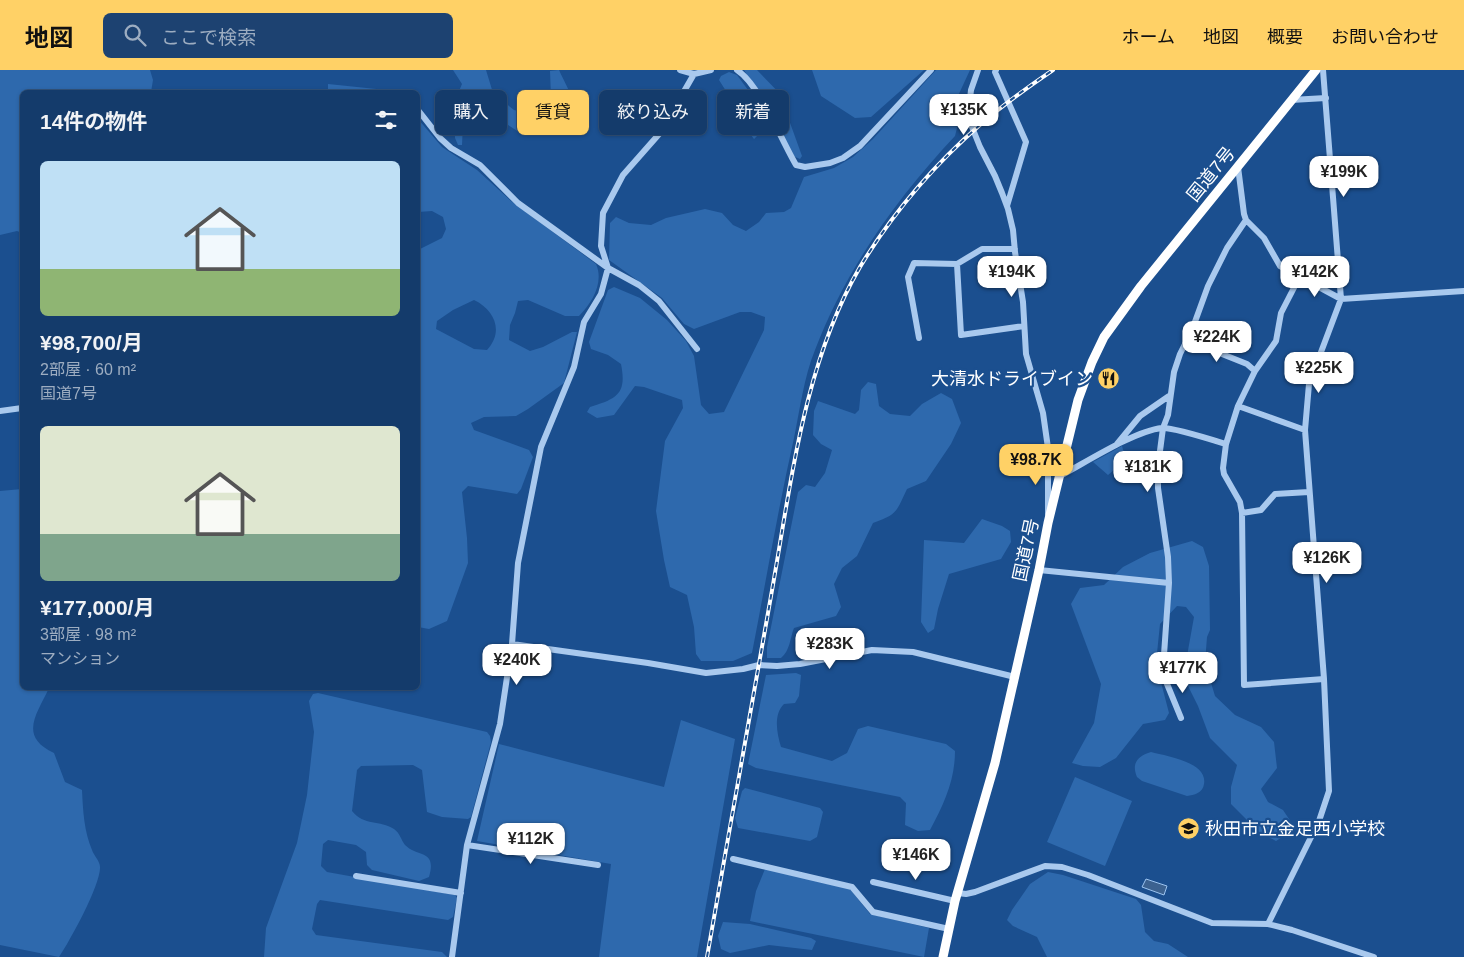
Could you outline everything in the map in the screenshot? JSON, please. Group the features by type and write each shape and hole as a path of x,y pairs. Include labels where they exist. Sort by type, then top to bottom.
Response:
{"highway":[{"name":"国道7号","path":"943,957 956,897 995,763 1048,523 1078,400 1092,362 1104,337 1141,286 1316,70"}],"street":[{"path":"680,70 694,74 711,70"},
{"path":"736,70 747,78 773,121 796,166 805,167 830,163 843,158 860,146 931,70"},
{"path":"978,70 971,90 968,117 980,147 996,176 1013,230 1023,302 1026,354 1043,413 1048,448 1048,523"},
{"path":"996,70 995,72 1026,142 1007,206"},
{"path":"1268,924 1319,821 1329,791 1324,678 1305,430 1309,384 1340,299 1323,70"},
{"path":"452,957 467,845 500,724 512,644 518,563 541,447 574,367 584,322 601,294 608,268 601,246 603,214 623,175 660,132 694,74"},
{"path":"1291,100 1326,98"},
{"path":"420,113 440,138 451,148 480,165 518,203 608,268 639,285 659,301 697,349"},
{"path":"1238,167 1246,220 1264,238 1280,266 1299,278 1340,299 1464,291"},
{"path":"1181,718 1165,679 1163,669 1169,583 1168,557 1158,488 1158,466 1174,372 1212,279 1227,248 1246,220"},
{"path":"919,338 908,277 914,263 957,264 982,249 1015,249"},
{"path":"957,264 961,335 1024,326"},
{"path":"1299,278 1281,313 1276,341 1255,371 1238,406 1226,444 1223,468 1224,474 1240,502 1242,513 1244,685 1324,678"},
{"path":"1187,340 1247,364 1255,371"},
{"path":"1116,446 1140,416 1169,396"},
{"path":"1238,406 1305,430"},
{"path":"0,411 20,408"},
{"path":"1060,476 1116,446 1144,433 1163,428 1226,444"},
{"path":"1242,513 1260,510 1275,494 1309,492"},
{"path":"1039,570 1169,583"},
{"path":"512,644 706,673 743,669 759,665 800,664 872,650 913,652 1015,677"},
{"path":"467,845 598,865"},
{"path":"733,859 852,887 873,912 949,929"},
{"path":"873,882 956,897 975,892 1045,866 1062,866 1212,924 1268,924 1374,957"},
{"path":"356,876 461,893"}],"shaded area":[{"path":"0,70 150,70 153,80 151,90 20,90 20,232 17,231 0,235"},
{"path":"453,70 486,70 492,90 459,90 462,84"},
{"path":"559,70 569,90 551,90 550,71"},
{"path":"744,70 757,70 776,90 755,90"},
{"path":"812,70 924,70 871,117 855,118 821,96"},
{"path":"936,70 970,70 957,98 957,128 955,136 933,160 874,236 842,291 827,320 815,350 803,393 777,518 752,653 733,661 701,661 696,654 694,627 687,595 670,587 656,511 665,441 683,408 682,400 644,387 635,386 614,415 597,418 587,412 590,407 607,401 618,394 622,382 621,364 608,355 591,349 589,342 608,290 614,287 640,298 667,320 686,341 694,356 701,405 709,414 724,412 764,330 765,317 751,312 740,312 694,329 684,324 662,298 609,260 610,223 616,217 629,223 651,225 666,218 705,209 722,213 733,225 746,231 759,222 766,213 784,212 791,208 804,177 834,168 853,157 873,139"},
{"path":"729,72 737,75 748,90 725,90 719,80 721,76"},
{"path":"328,84 386,90 328,90"},
{"path":"507,104 517,111 517,131 507,124"},
{"path":"789,120 802,156 800,159 793,156 781,135 789,135"},
{"path":"420,121 442,147 477,170 511,201 596,264 599,278 593,298 579,316 565,316 528,300 518,301 510,325 509,340 530,351 543,347 572,332 577,332 564,383 516,416 484,417 471,423 474,430 529,450 533,457 521,489 517,494 468,486 462,492 468,563 447,621 429,629 420,627 420,249 442,238 446,229 443,217 432,211 420,212","holes":["474,300 492,315 496,329 495,336 487,350 474,349 436,329 437,321 453,310"]},
{"path":"455,135 462,135 462,145 458,145"},
{"path":"868,382 876,384 879,406 890,414 910,416 922,404 941,393 952,399 961,423 951,444 926,481 907,489 901,503 892,514 873,523 857,556 842,568 834,584 841,607 836,616 794,628 784,655 781,658 767,658 767,647 798,492 806,485 815,487 825,473 832,450 821,444 813,435 814,411 818,401 855,414 859,410 861,390"},
{"path":"1122,446 1126,460 1108,475 1093,462"},
{"path":"20,489 20,690 48,690 36,716 33,732 36,739 43,746 54,753 65,782 82,790 87,836 100,867 96,886 77,926 59,957 0,945 0,491"},
{"path":"982,519 1010,531 1011,542 1001,559 949,574 934,629 928,633 921,622 924,540 964,543"},
{"path":"1192,541 1203,547 1209,566 1210,630 1207,637 1205,663 1215,696 1235,715 1261,727 1274,742 1277,768 1261,789 1268,802 1283,810 1291,822 1287,834 1276,841 1259,832 1231,804 1231,787 1237,765 1210,738 1198,706 1185,680 1194,617 1186,607 1177,606 1160,624 1156,663 1169,713 1165,720 1143,724 1116,758 1100,767 1072,763 1094,723 1101,684 1071,604 1080,588 1104,585 1123,567 1150,553"},
{"path":"796,673 801,675 799,696 795,703 784,704 778,713 777,730 781,747 832,761 847,753 858,729 868,726 946,744 955,751 953,772 948,792 930,830 918,831 905,825 906,803 900,797 756,768 748,764 766,675"},
{"path":"318,693 487,732 490,736 491,742 471,817 468,819 442,817 427,812 422,770 413,765 361,766 357,770 352,811 362,819 394,829 398,832 405,845 425,855 430,862 429,877 419,881 372,870 367,865 366,852 356,845 328,840 323,844 321,866 327,872 455,895 457,898 453,917 448,920 320,900 317,904 312,929 316,935 442,952 447,957 264,957 266,928 297,843 307,795 314,732 309,701 313,694"},
{"path":"681,720 735,739 697,957 599,957 611,864 477,841 499,744 664,787"},
{"path":"1151,752 1185,761 1200,770 1204,784 1202,790 1187,796 1142,781 1137,777 1135,764 1139,758"},
{"path":"1075,777 1132,801 1105,866 1047,842"},
{"path":"745,788 820,808 823,812 817,837 810,841 738,828 735,818 742,791"},
{"path":"765,869 850,889 870,914 929,928 924,957 750,921 756,891"},
{"path":"1048,872 1063,875 1136,899 1141,905 1145,932 1154,941 1168,944 1188,957 1047,957 1037,937 1013,926 1007,920 1030,884"},
{"path":"1146,879 1167,886 1164,895 1142,887"},
{"path":"723,922 750,924 811,938 816,941 812,950 769,945 730,953 721,949 718,936"}],"railway":[{"path":"707,957 793,469 812,385 825,344 841,305 860,267 900,209 964,139 1016,96 1053,70"}],"place":[{"name":"大清水ドライブイン","path":"1109,379"},
{"name":"秋田市立金足西小学校","path":"1189,829"}]}
